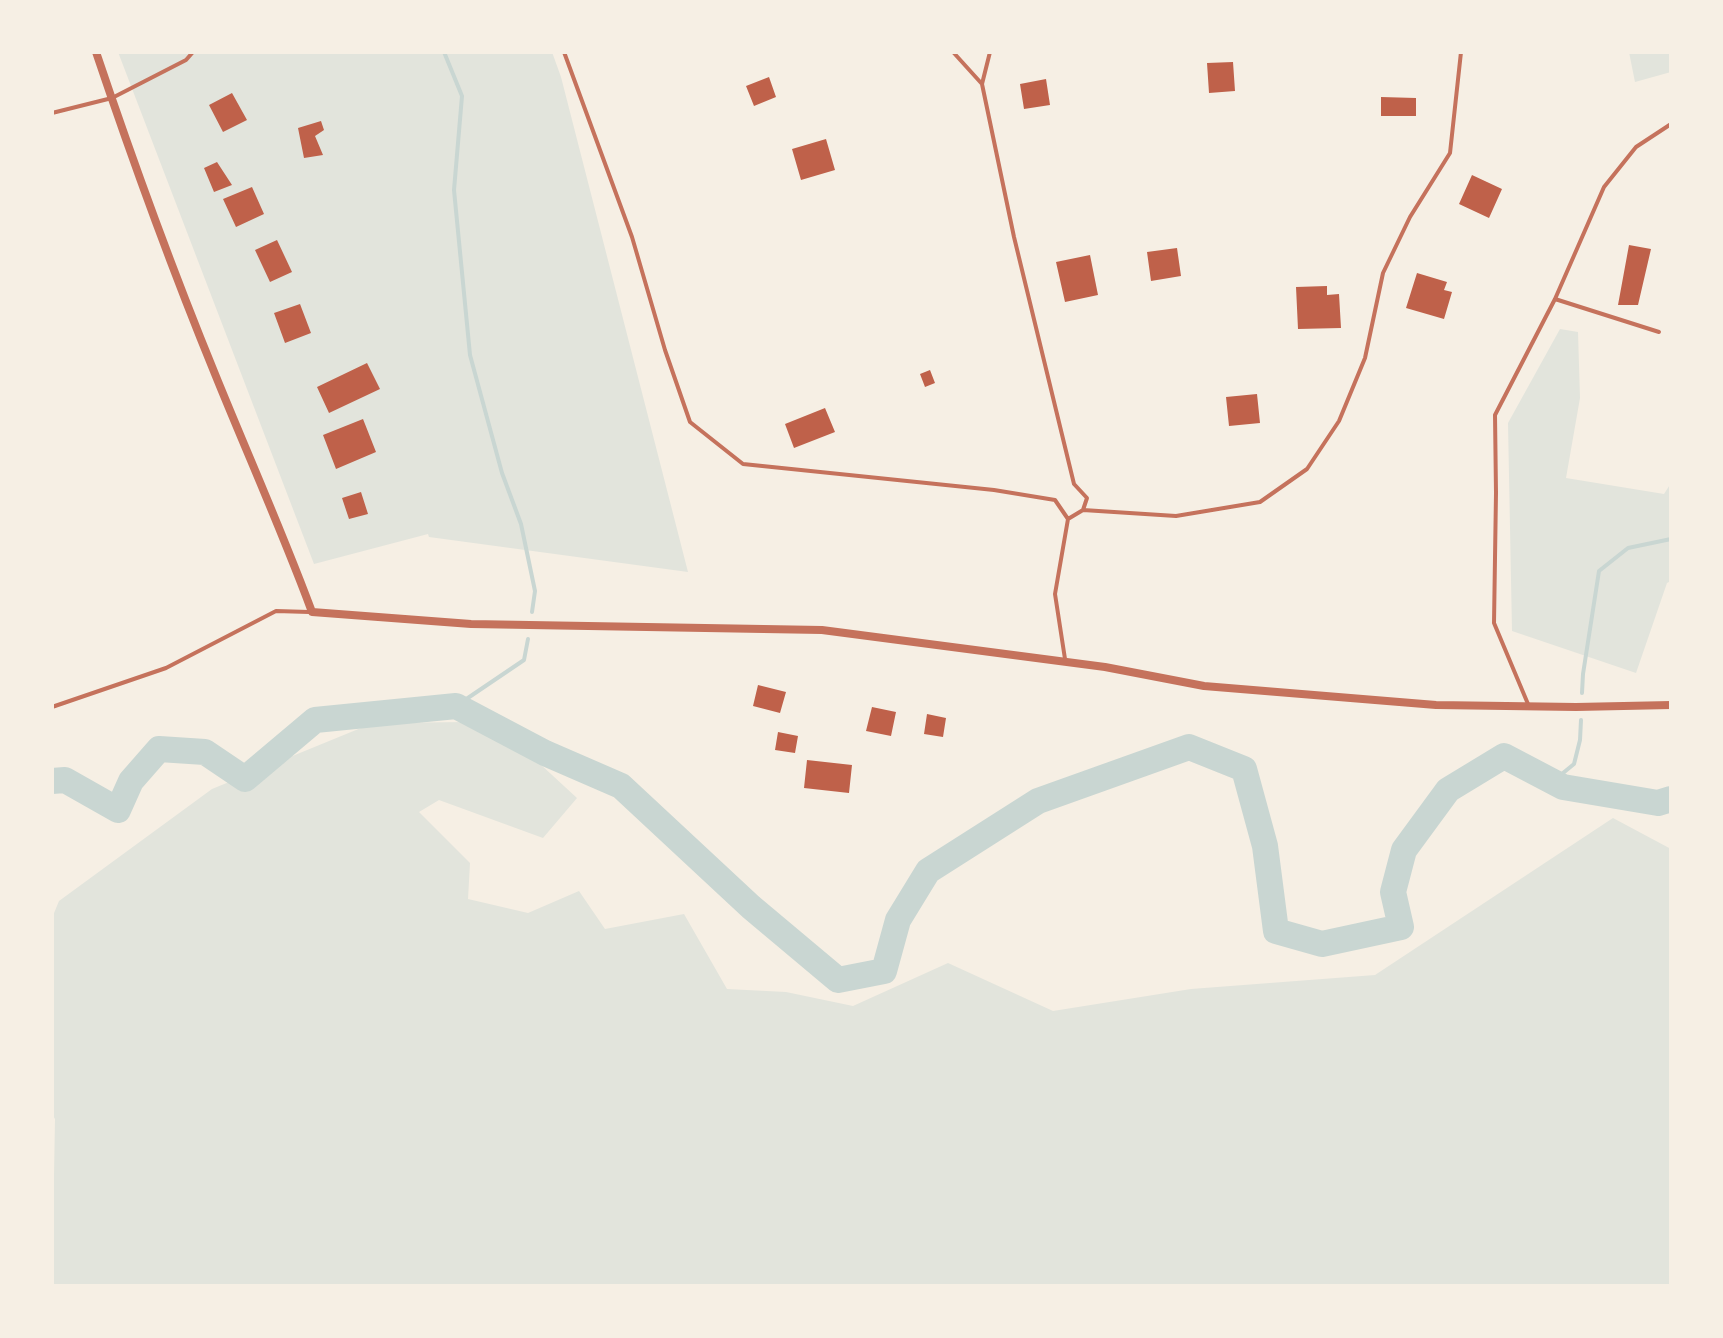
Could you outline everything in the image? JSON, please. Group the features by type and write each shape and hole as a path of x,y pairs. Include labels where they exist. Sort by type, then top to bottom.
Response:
{"street":[{"path":"96,52 214,372 312,612 471,624 822,630 1105,667 1204,686 1436,705 1671,705"}],"lane":[{"path":"52,113 112,98 186,60 193,52"},
{"path":"564,52 632,237 690,422 743,464 994,490 1055,500 1068,519 1055,594 1065,662"},
{"path":"953,52 982,84"},
{"path":"990,52 982,84 1014,237 1074,484 1087,498 1083,510"},
{"path":"1068,519 1083,510 1176,516 1260,502 1307,469 1339,421 1365,358 1383,273 1410,217 1450,153 1461,52"},
{"path":"1528,706 1494,623 1495,415 1555,299 1604,187 1636,147 1671,124"},
{"path":"1555,299 1659,332"},
{"path":"52,707 166,668 276,611 312,612"}],"shaded area":[{"path":"118,52 552,52 688,572 429,537 428,534 314,564"},
{"path":"1629,52 1671,52 1671,72 1635,82"},
{"path":"1560,329 1578,332 1580,398 1566,478 1664,494 1671,483 1671,581 1667,583 1636,673 1512,631 1508,423"},
{"path":"469,722 539,763 577,798 543,838 439,800 419,812 470,863 468,899 528,913 579,891 605,929 684,914 727,989 786,992 853,1006 948,963 1053,1011 1191,989 1375,975 1613,818 1671,849 1671,1286 52,1286 55,1119 52,1114 52,918 59,901 212,789 373,723"}],"building":[{"path":"1233,62 1235,91 1209,93 1207,63"},
{"path":"769,77 776,97 754,106 746,86"},
{"path":"1046,79 1050,105 1024,109 1020,84"},
{"path":"232,93 247,120 223,132 209,105"},
{"path":"1381,97 1416,98 1416,116 1381,116"},
{"path":"321,121 324,130 315,136 323,155 304,158 298,128"},
{"path":"826,139 835,170 801,180 792,149"},
{"path":"217,162 232,185 214,192 204,168"},
{"path":"1472,175 1502,189 1489,218 1459,204"},
{"path":"252,187 264,214 236,227 223,199"},
{"path":"277,240 292,272 270,282 255,250"},
{"path":"1629,245 1651,249 1638,305 1618,305"},
{"path":"1177,248 1181,276 1151,281 1147,252"},
{"path":"1090,255 1098,295 1065,302 1056,262"},
{"path":"1417,273 1447,282 1444,290 1452,292 1444,319 1406,308"},
{"path":"1327,286 1327,295 1339,294 1341,328 1298,329 1296,287"},
{"path":"300,304 311,333 285,343 274,313"},
{"path":"367,363 380,389 329,413 317,387"},
{"path":"930,370 935,383 925,387 920,374"},
{"path":"1257,394 1260,423 1229,426 1226,397"},
{"path":"825,408 835,432 794,448 785,424"},
{"path":"363,419 376,452 336,469 323,435"},
{"path":"361,492 368,514 349,519 342,498"},
{"path":"758,685 786,692 780,713 753,706"},
{"path":"872,707 896,712 891,736 866,731"},
{"path":"927,714 946,718 943,737 924,734"},
{"path":"778,732 798,736 795,753 775,750"},
{"path":"807,760 852,765 849,793 804,788"}],"waterway":[{"path":"444,52 462,96 454,190 470,355 502,473 521,524 535,591 532,612"},
{"path":"1582,693 1599,571 1628,548 1671,539"},
{"path":"456,706 524,660 528,639"},
{"path":"52,781 65,780 118,810 131,781 159,749 205,752 245,779 315,720 456,706 545,753 621,786 751,907 838,980 884,971 898,920 928,871 1038,801 1189,747 1244,769 1265,846 1276,931 1322,944 1401,927 1393,892 1404,850 1448,790 1504,756 1563,787 1658,803 1671,799"},
{"path":"1552,782 1574,764 1581,720"}]}
